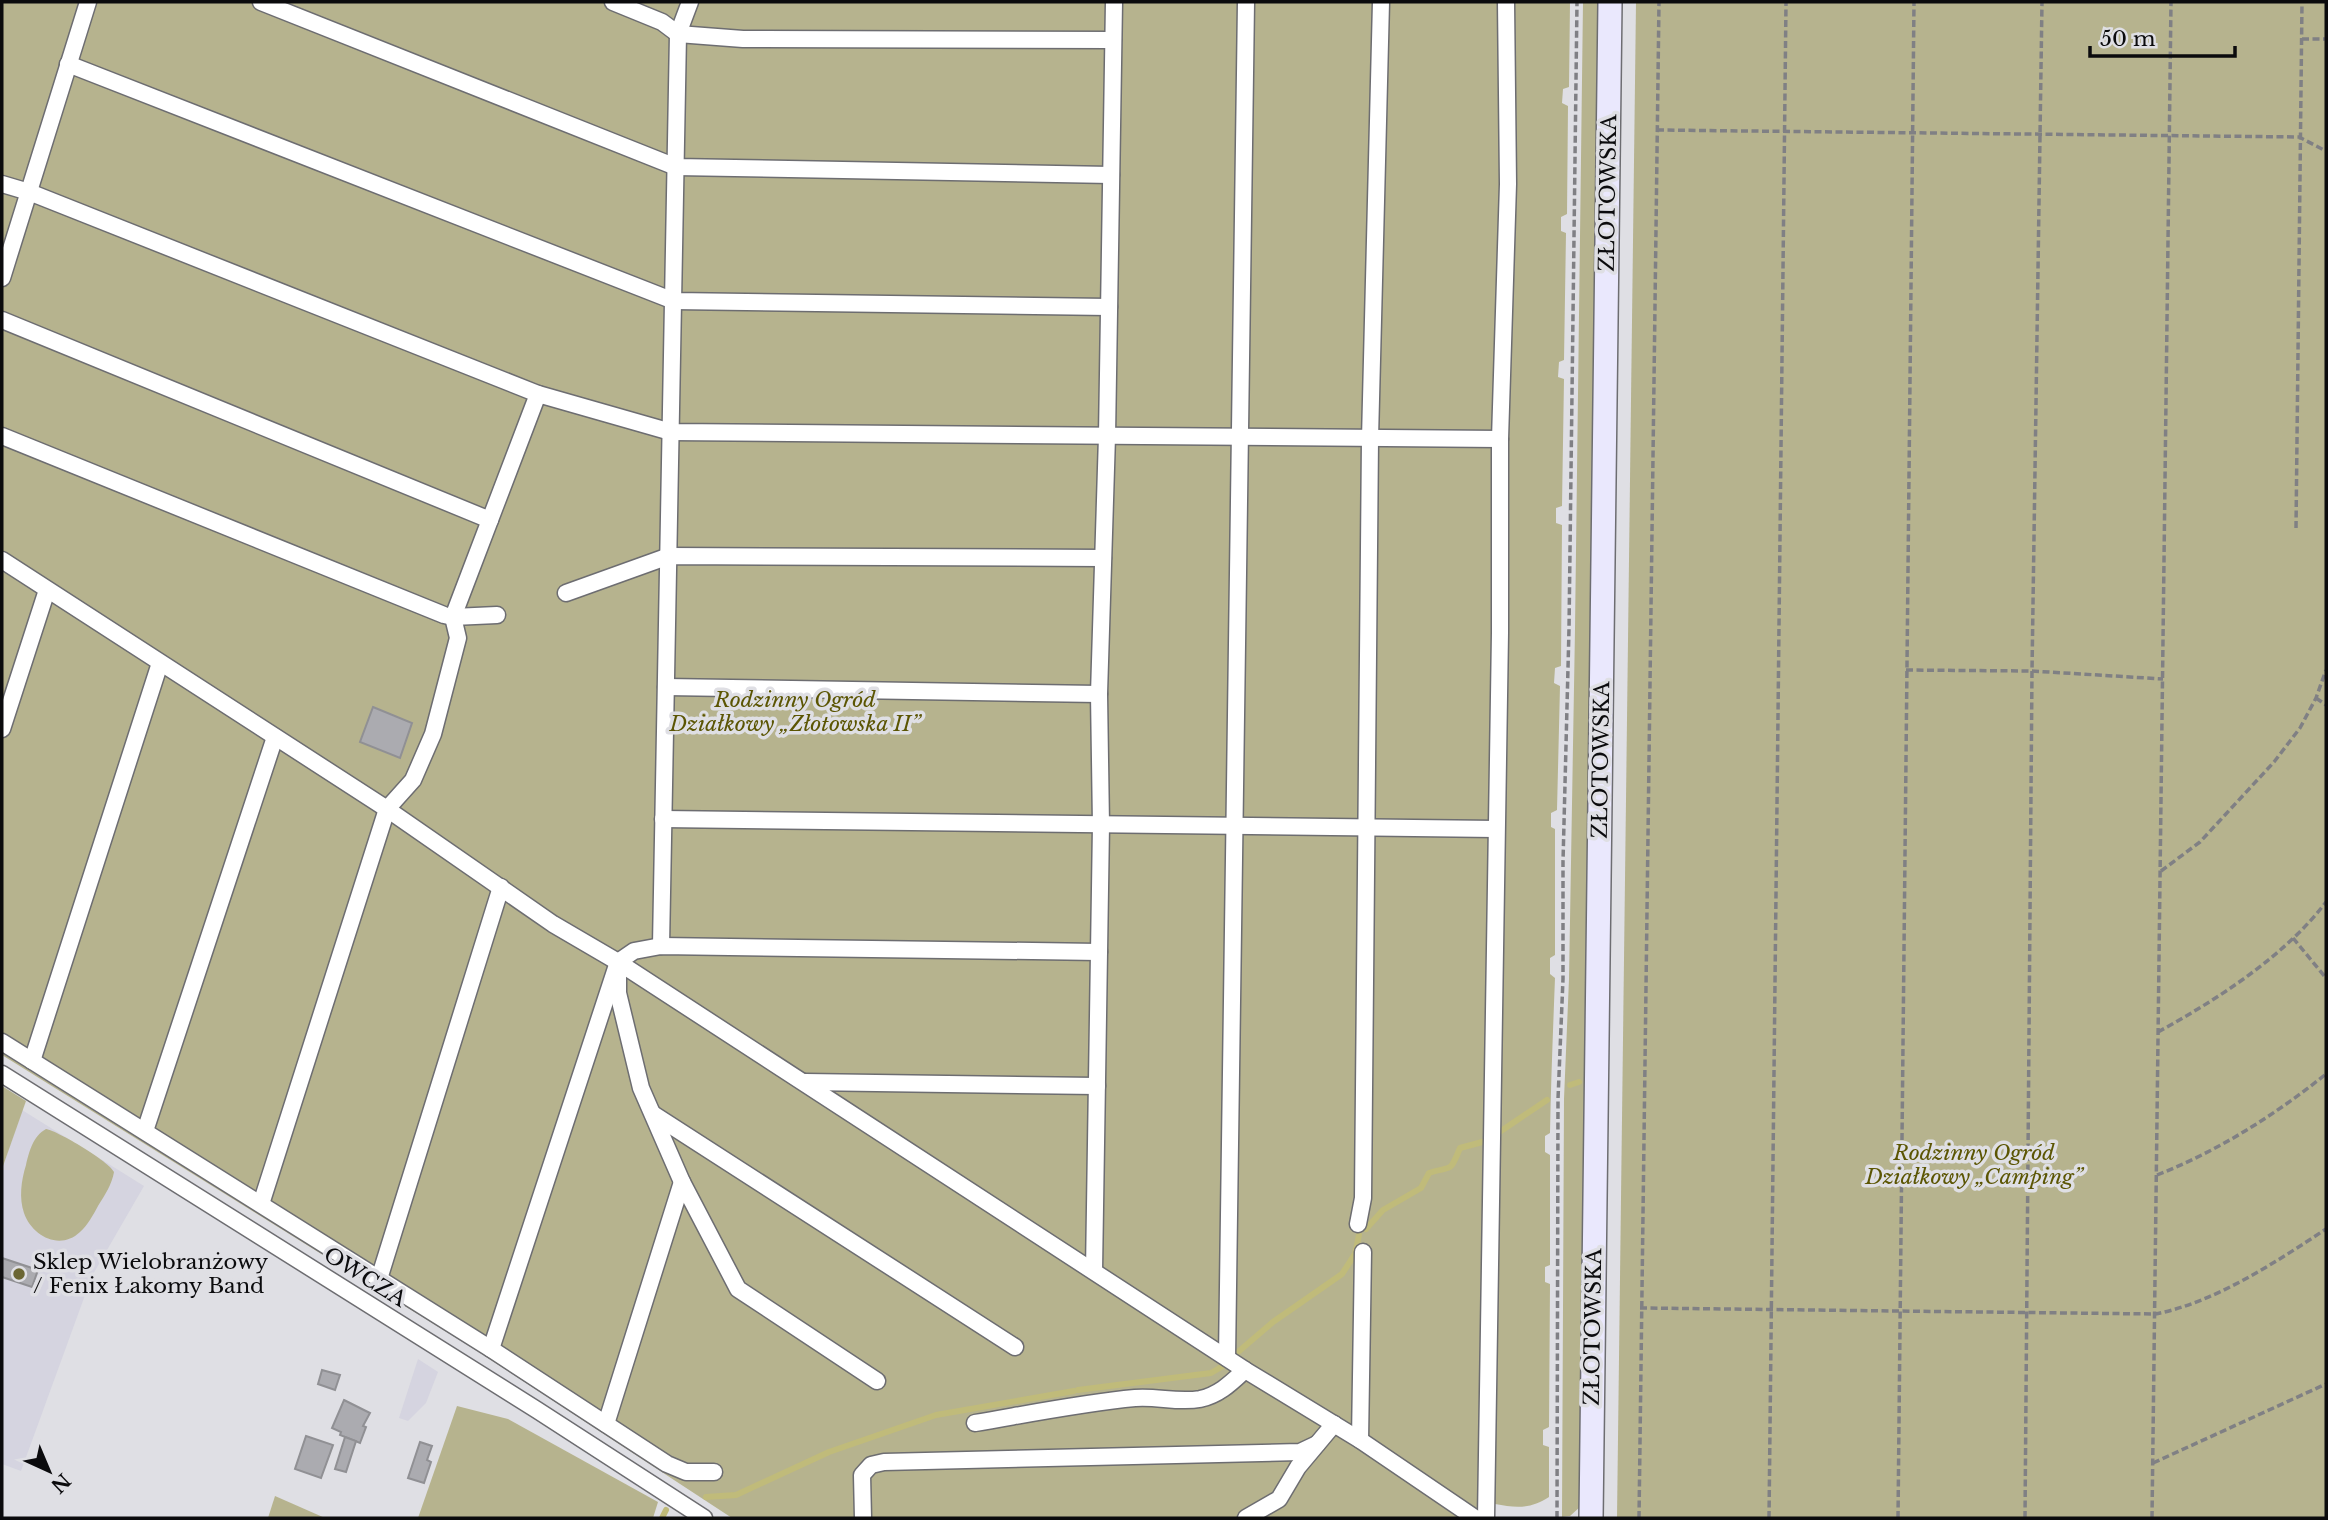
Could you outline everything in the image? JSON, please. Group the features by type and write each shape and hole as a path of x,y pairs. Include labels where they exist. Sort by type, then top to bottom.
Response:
{"street":[{"path":"2,278 88,2"},
{"path":"261,2 676,167 1111,175"},
{"path":"613,2 662,22 678,34 743,39 1113,40"},
{"path":"661,946 678,34 690,2"},
{"path":"1094,1271 1101,825 1099,694 1107,436 1114,2"},
{"path":"1227,1358 1246,2"},
{"path":"1358,1224 1363,1198 1370,439 1381,2"},
{"path":"1486,1518 1500,439 1508,184 1506,2"},
{"name":"ZŁOTOWSKA","path":"1591,1518 1610,2"},
{"path":"68,64 674,301 1109,307"},
{"path":"2,184 29,192 538,394 671,432 1500,439"},
{"path":"2,320 490,520"},
{"path":"261,1204 387,809 413,780 433,734 458,638 453,617 538,394"},
{"path":"2,436 453,617 497,615"},
{"path":"566,593 669,556 1072,560 1103,558"},
{"path":"2,560 387,809 553,924 618,962 1245,1370 1360,1440 1475,1518"},
{"path":"2,729 47,590"},
{"path":"32,1061 160,663"},
{"path":"666,687 1099,694"},
{"path":"145,1131 275,737"},
{"path":"663,819 1496,829"},
{"path":"379,1279 501,887"},
{"path":"491,1349 618,962 634,951 661,946 1099,952"},
{"path":"618,962 618,993 640,1088 682,1182 738,1289 877,1381"},
{"path":"2,1042 491,1349 667,1464 686,1472 713,1472"},
{"name":"OWCZA","path":"2,1073 704,1518"},
{"path":"804,1082 1097,1086"},
{"path":"653,1114 1015,1347"},
{"path":"606,1424 682,1182"},
{"path":"1360,1440 1363,1252"},
{"path":"975,1423 1111,1400 1152,1396 1180,1401 1201,1399 1222,1390 1245,1370"},
{"path":"1246,1518 1279,1499 1298,1467 1334,1424"},
{"path":"863,1518 862,1475 871,1465 884,1462 1300,1452 1317,1444"}],"path":[{"path":"1557,1518 1558,1099 1563,979 1577,2"},
{"path":"1639,1518 1658,2"},
{"path":"1769,1518 1786,2"},
{"path":"1898,1518 1914,2"},
{"path":"2025,1518 2032,671 2042,2"},
{"path":"2152,1518 2171,2"},
{"path":"2296,528 2302,2"},
{"path":"2302,39 2326,39"},
{"path":"1657,130 2299,137 2326,150"},
{"path":"1906,670 2032,671 2163,679"},
{"path":"2160,871 2200,842 2274,762 2300,728 2316,698 2326,670"},
{"path":"2316,698 2326,705"},
{"path":"2158,1032 2210,1002 2293,938 2326,902"},
{"path":"2293,938 2326,978"},
{"path":"2157,1175 2193,1160 2250,1127 2326,1074"},
{"path":"1640,1308 2155,1314 2176,1310 2226,1288 2326,1229"},
{"path":"2153,1463 2326,1384"}],"shaded area":[{"name":"Sklep Wielobranżowy / Fenix Łakomy Band","path":"22,1110 144,1186 92,1276 21,1471 2,1464 2,1169"},
{"path":"418,1359 438,1372 426,1403 408,1421 399,1418"}],"green space":[{"name":"Rodzinny Ogród Działkowy „Złotowska II”","path":"2,2 1570,2 1569,87 1563,89 1562,103 1568,106 1567,214 1561,217 1561,231 1566,233 1564,360 1559,362 1558,377 1564,379 1562,506 1556,508 1556,523 1562,525 1561,666 1555,668 1554,683 1560,686 1557,810 1551,813 1551,827 1555,829 1555,955 1550,958 1550,974 1555,978 1550,1133 1545,1136 1545,1152 1550,1155 1550,1265 1545,1267 1545,1282 1550,1284 1549,1427 1543,1430 1543,1445 1549,1447 1549,1497 1536,1504 1523,1506 1495,1504 1495,1518 732,1518 477,1351 2,1055"},
{"path":"1583,2 1602,2 1581,1506 1570,1516 1562,1517 1564,1099 1569,979"},
{"name":"Rodzinny Ogród Działkowy „Camping”","path":"1636,2 2326,2 2326,1518 1617,1518"},
{"path":"2,1086 26,1101 2,1169"},
{"path":"46,1129 83,1148 114,1172 108,1189 88,1223 72,1238 64,1240 40,1234 28,1221 22,1207 22,1183 29,1155 35,1140"},
{"path":"457,1406 508,1419 658,1502 653,1518 418,1518"},
{"path":"275,1496 325,1518 268,1518"}],"building":[{"path":"373,707 412,723 400,758 360,742"},
{"name":"Sklep Wielobranżowy / Fenix Łakomy Band","path":"2,1258 38,1270 32,1287 2,1277"},
{"path":"322,1370 340,1375 335,1390 318,1384"},
{"path":"344,1400 370,1413 363,1426 366,1427 360,1443 340,1435 341,1432 332,1428"},
{"path":"306,1436 333,1445 321,1478 295,1469"},
{"path":"345,1437 356,1441 346,1472 335,1469"},
{"path":"420,1442 432,1446 427,1460 431,1462 424,1483 408,1478"}],"waterway":[{"path":"1570,1085 1579,1082"},
{"path":"1501,1131 1547,1100"},
{"path":"1366,1229 1383,1210 1421,1188 1429,1173 1449,1168 1460,1148 1486,1141"},
{"path":"1238,1352 1273,1322 1342,1274 1355,1254 1359,1235"},
{"path":"1078,1390 1211,1373 1223,1366"},
{"path":"706,1497 736,1495 829,1452 936,1415 1074,1391"},
{"path":"662,1518 666,1510"}],"place":[{"name":"Sklep Wielobranżowy / Fenix Łakomy Band","path":"19,1274"}]}
